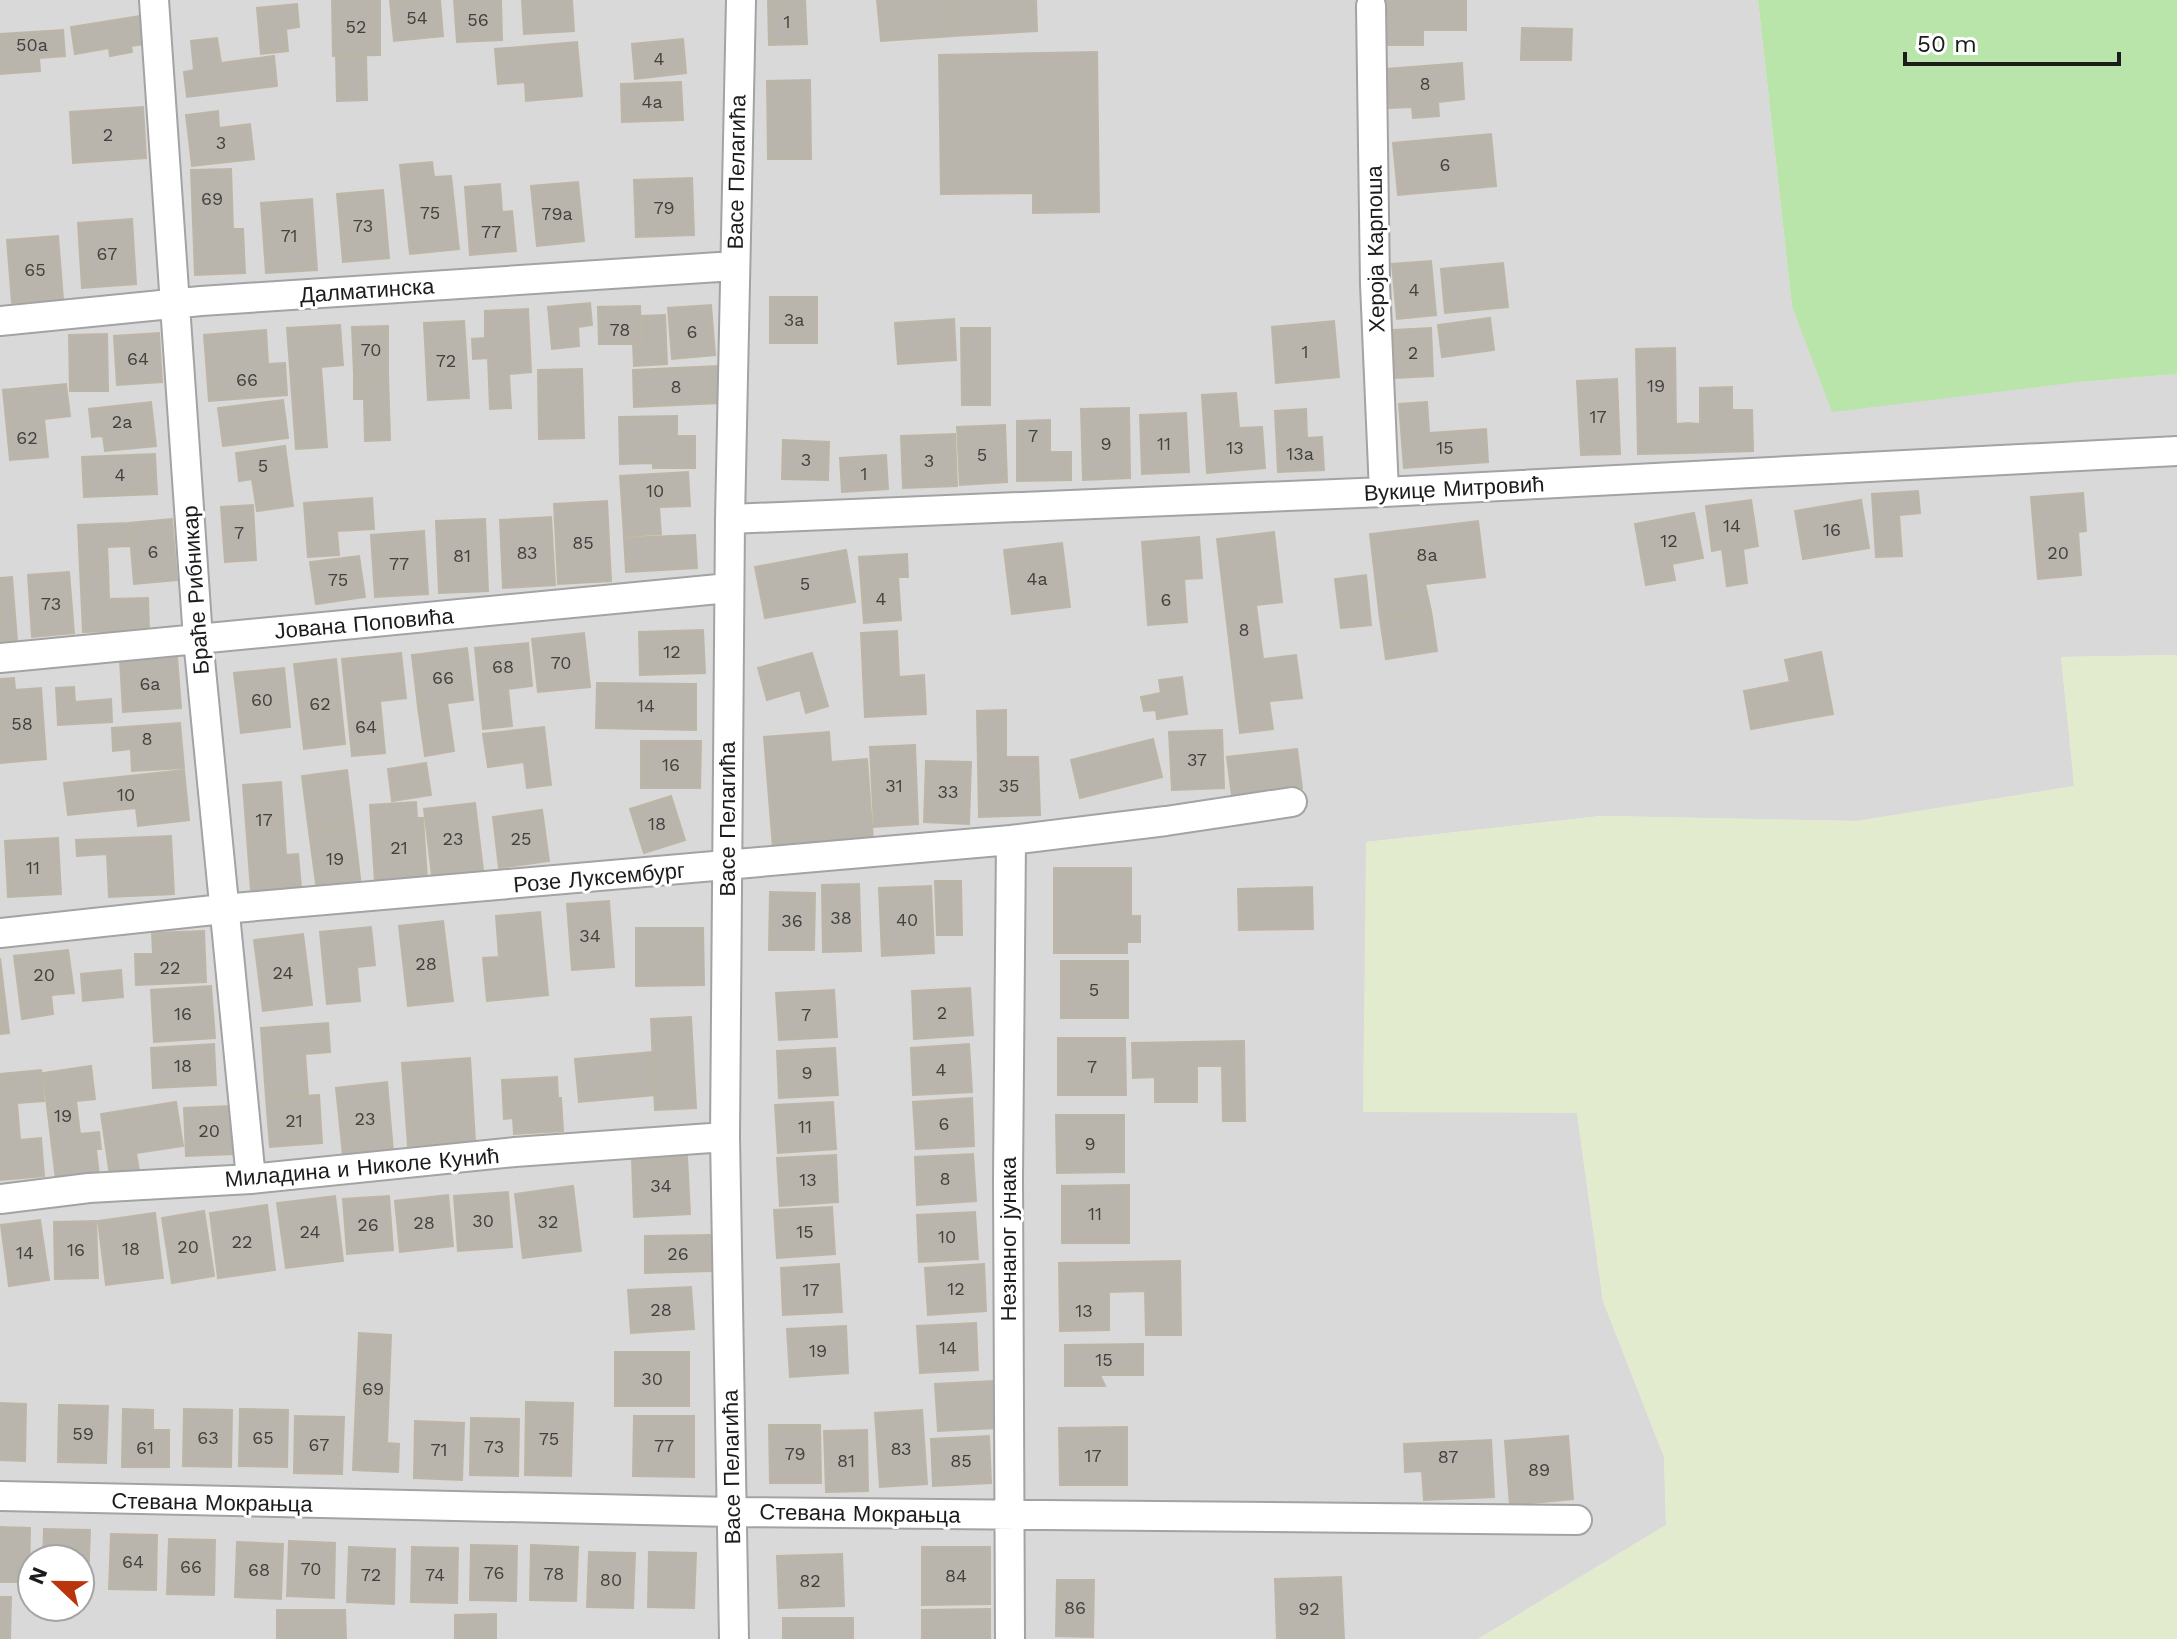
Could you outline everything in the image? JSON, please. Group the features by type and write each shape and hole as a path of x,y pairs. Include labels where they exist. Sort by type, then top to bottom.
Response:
{"street":[{"name":"Браће Рибникар","path":"154,0 198,639 251,1179"},
{"name":"Васе Пелагића","path":"734,1639 725,1137 729,588 741,0"},
{"name":"Хероја Карпоша","path":"1371,6 1375,284 1384,492"},
{"name":"Далматинска","path":"0,321 175,304 734,266"},
{"name":"Вукице Митровић","path":"730,519 1384,492 2177,451"},
{"name":"Јована Поповића","path":"0,658 729,588"},
{"name":"Розе Луксембург","path":"0,933 223,909 1011,840 1292,802"},
{"name":"Незнаног јунака","path":"1010,1639 1008,1178 1011,840"},
{"name":"Миладина и Николе Кунић","path":"0,1199 89,1188 251,1179 515,1152 725,1137"},
{"name":"Стевана Мокрањца","path":"0,1496 732,1512 1577,1520"}],"shaded area":[{"path":"0,0 1758,0 1792,306 2079,382 2177,374 2177,655 2061,657 2075,786 1857,821 1601,816 1366,842 1577,1113 1603,1301 1664,1457 1666,1525 1478,1639 0,1639"}],"green space":[{"path":"1758,0 2177,0 2177,374 2079,382 1832,412 1792,306"},
{"path":"2177,655 2177,1639 1478,1639 1666,1525 1664,1457 1603,1301 1577,1113 1363,1112 1366,842 1601,816 1857,821 2074,786 2061,657"}],"building":[{"path":"332,0 380,0 380,55 333,56"},
{"path":"390,0 440,0 443,36 394,41"},
{"path":"454,0 501,0 502,40 457,42"},
{"path":"522,0 572,0 574,31 524,34"},
{"path":"768,0 805,0 807,44 769,45"},
{"path":"877,0 951,0 953,36 881,41"},
{"path":"951,0 1036,0 1037,31 953,36"},
{"path":"1385,0 1466,0 1466,30 1423,30 1423,45 1386,45"},
{"path":"297,4 299,27 286,29 288,51 261,54 257,8"},
{"path":"147,15 151,43 131,46 132,52 110,56 109,48 75,54 71,27"},
{"path":"1522,28 1572,29 1571,60 1521,60"},
{"path":"63,30 65,56 39,58 40,71 0,74 0,34"},
{"path":"217,38 221,63 274,56 277,86 187,97 184,72 194,70 191,41"},
{"path":"683,39 686,73 635,79 632,44"},
{"path":"577,42 582,96 526,101 525,82 498,84 495,49"},
{"path":"1097,52 1099,212 1033,213 1033,193 941,194 939,55"},
{"path":"336,55 366,55 367,100 337,101"},
{"path":"1462,63 1464,99 1438,102 1439,116 1413,118 1412,107 1389,108 1386,69"},
{"path":"810,80 811,159 768,159 767,81"},
{"path":"681,82 683,120 622,122 621,84"},
{"path":"143,107 146,158 73,163 70,112"},
{"path":"218,111 219,128 250,124 254,159 192,166 186,115"},
{"path":"1491,134 1496,186 1398,195 1393,143"},
{"path":"432,162 434,177 451,176 459,249 410,254 400,165"},
{"path":"231,169 233,229 243,229 245,273 195,275 191,170"},
{"path":"692,178 694,235 636,237 634,180"},
{"path":"578,182 584,241 537,246 531,186"},
{"path":"500,184 502,212 512,211 516,251 470,255 465,187"},
{"path":"383,190 389,258 343,262 337,194"},
{"path":"312,199 317,270 266,273 261,203"},
{"path":"132,219 136,284 82,288 78,223"},
{"path":"58,236 63,299 12,303 7,240"},
{"path":"1431,261 1436,315 1397,319 1392,264"},
{"path":"1503,263 1508,307 1445,313 1441,269"},
{"path":"770,297 817,297 817,343 770,343"},
{"path":"590,303 592,325 578,327 579,346 552,349 548,307"},
{"path":"711,305 715,355 672,359 668,308"},
{"path":"640,306 641,344 599,344 598,307"},
{"path":"528,309 531,372 509,374 511,408 490,409 488,358 473,359 472,339 485,338 485,311"},
{"path":"665,315 667,364 634,366 633,343 641,344 641,316"},
{"path":"1490,318 1494,350 1442,357 1438,325"},
{"path":"954,319 956,360 898,364 895,323"},
{"path":"464,321 469,398 428,400 424,323"},
{"path":"1334,321 1339,377 1276,383 1272,327"},
{"path":"340,325 343,365 321,367 327,447 296,449 287,328"},
{"path":"388,326 388,373 354,374 352,327"},
{"path":"961,328 990,328 990,405 962,405"},
{"path":"1431,328 1433,376 1395,378 1393,330"},
{"path":"266,330 268,364 285,363 287,395 209,401 204,335"},
{"path":"159,333 162,382 117,385 114,336"},
{"path":"107,334 108,391 70,391 69,335"},
{"path":"1675,348 1676,424 1688,423 1688,453 1638,454 1636,349"},
{"path":"718,366 720,403 634,407 633,370"},
{"path":"582,369 584,438 539,439 538,370"},
{"path":"388,373 390,440 365,441 364,399 354,399 354,374"},
{"path":"1617,379 1620,454 1581,455 1577,381"},
{"path":"66,384 70,416 44,419 48,457 10,460 3,390"},
{"path":"1732,387 1732,410 1752,410 1753,451 1688,453 1688,423 1700,424 1700,388"},
{"path":"1236,393 1239,428 1262,427 1265,468 1207,473 1202,395"},
{"path":"283,400 288,438 223,446 218,408"},
{"path":"151,402 156,446 105,451 103,436 92,437 89,409"},
{"path":"1427,402 1429,433 1486,429 1488,462 1404,468 1399,404"},
{"path":"1129,408 1130,478 1083,480 1081,409"},
{"path":"1306,409 1307,438 1322,437 1324,470 1278,472 1275,411"},
{"path":"1186,413 1189,472 1142,474 1140,415"},
{"path":"677,416 677,436 695,436 695,468 653,468 653,463 620,464 619,417"},
{"path":"1050,420 1050,452 1071,452 1071,480 1017,481 1017,421"},
{"path":"1005,425 1007,482 960,485 957,427"},
{"path":"955,434 957,486 903,488 901,436"},
{"path":"783,440 829,442 828,480 782,479"},
{"path":"285,446 293,506 257,511 252,479 239,481 236,453"},
{"path":"155,454 157,494 84,497 82,457"},
{"path":"886,455 888,489 842,492 840,458"},
{"path":"688,472 690,506 659,507 661,534 624,536 620,476"},
{"path":"1918,491 1920,513 1899,515 1902,556 1876,557 1872,494"},
{"path":"2083,493 2086,531 2078,532 2081,575 2038,579 2031,497"},
{"path":"372,498 374,529 337,531 339,555 308,557 304,503"},
{"path":"1751,500 1758,546 1743,549 1747,583 1727,586 1722,549 1712,551 1706,506"},
{"path":"1861,500 1869,548 1803,559 1795,511"},
{"path":"607,501 611,581 558,584 554,504"},
{"path":"253,505 256,560 225,562 221,507"},
{"path":"1694,513 1703,558 1672,564 1675,580 1646,585 1635,524"},
{"path":"551,517 555,585 503,588 500,520"},
{"path":"172,519 177,580 134,584 129,523"},
{"path":"485,519 488,591 439,593 436,521"},
{"path":"1478,521 1485,577 1425,584 1431,611 1380,619 1370,534"},
{"path":"129,523 130,546 107,547 108,567 80,569 78,525"},
{"path":"424,531 428,594 375,597 371,535"},
{"path":"1274,532 1282,602 1256,605 1263,659 1296,655 1302,698 1269,701 1273,729 1240,733 1217,539"},
{"path":"695,535 697,568 626,572 624,538"},
{"path":"1199,537 1202,578 1184,579 1187,622 1148,625 1142,542"},
{"path":"1062,543 1070,607 1012,614 1004,550"},
{"path":"846,550 855,602 765,618 755,567"},
{"path":"907,554 908,577 898,577 901,620 864,623 859,557"},
{"path":"359,556 365,597 316,604 310,562"},
{"path":"108,567 109,599 148,598 149,630 83,632 80,569"},
{"path":"69,572 74,633 32,637 28,575"},
{"path":"1366,575 1371,625 1341,628 1335,579"},
{"path":"12,577 17,640 0,642 0,578"},
{"path":"1431,611 1437,651 1386,659 1380,619"},
{"path":"703,630 705,673 640,675 639,632"},
{"path":"897,631 899,677 924,675 926,714 865,717 861,633"},
{"path":"584,633 590,687 538,692 532,639"},
{"path":"528,643 532,686 508,689 512,726 483,729 475,648"},
{"path":"467,648 473,700 418,707 412,655"},
{"path":"1821,652 1833,714 1751,729 1744,691 1790,682 1785,660"},
{"path":"401,653 406,698 380,701 385,753 352,756 342,659"},
{"path":"812,653 828,706 806,713 800,690 767,700 758,668"},
{"path":"177,656 181,708 123,712 120,660"},
{"path":"336,659 345,744 304,749 294,664"},
{"path":"284,668 290,727 241,733 234,673"},
{"path":"1182,677 1187,714 1157,719 1156,710 1144,711 1141,697 1161,693 1159,680"},
{"path":"14,678 15,690 41,688 46,759 0,763 0,679"},
{"path":"597,683 696,684 696,730 596,728"},
{"path":"74,687 75,702 111,699 112,722 58,725 56,688"},
{"path":"447,703 454,751 425,756 418,707"},
{"path":"1006,710 1006,757 1038,757 1040,815 979,817 977,711"},
{"path":"180,723 184,768 132,771 131,749 113,751 112,728"},
{"path":"544,727 551,785 527,788 524,762 488,767 483,734"},
{"path":"1222,730 1224,788 1172,790 1169,732"},
{"path":"829,732 831,762 867,759 873,840 773,848 764,737"},
{"path":"1153,739 1162,777 1080,798 1071,760"},
{"path":"641,741 701,741 700,788 641,788"},
{"path":"915,745 918,824 874,827 870,747"},
{"path":"1297,749 1302,788 1232,796 1227,757"},
{"path":"926,761 971,762 969,824 924,822"},
{"path":"426,763 431,795 392,801 388,769"},
{"path":"184,770 189,820 138,826 136,808 68,815 64,783"},
{"path":"347,770 354,827 309,832 302,776"},
{"path":"281,782 286,855 298,854 301,887 251,891 243,785"},
{"path":"671,796 685,840 644,853 630,809"},
{"path":"416,802 417,818 423,818 427,878 375,882 370,805"},
{"path":"475,803 483,870 432,876 424,809"},
{"path":"542,810 549,861 499,868 493,817"},
{"path":"354,827 361,886 317,891 309,832"},
{"path":"171,836 174,894 109,897 107,854 77,856 76,840"},
{"path":"58,838 61,894 8,897 5,841"},
{"path":"1054,868 1131,868 1131,916 1140,916 1140,942 1127,942 1127,953 1054,953"},
{"path":"935,881 961,881 962,935 937,935"},
{"path":"859,884 861,951 823,952 822,885"},
{"path":"931,886 934,953 882,956 879,888"},
{"path":"1312,887 1313,929 1239,930 1238,889"},
{"path":"770,892 815,893 814,950 769,950"},
{"path":"609,901 614,967 572,970 567,904"},
{"path":"540,912 548,995 487,1001 483,958 499,957 496,916"},
{"path":"443,921 453,1001 408,1006 399,926"},
{"path":"371,927 375,965 357,967 360,1001 327,1004 320,932"},
{"path":"636,928 703,928 704,985 636,986"},
{"path":"204,931 206,982 136,985 135,954 153,954 152,933"},
{"path":"303,934 312,1005 263,1011 254,940"},
{"path":"68,950 74,993 51,995 53,1014 22,1019 14,956"},
{"path":"0,958 9,1033 0,1034"},
{"path":"1061,961 1128,961 1128,1018 1061,1018"},
{"path":"121,970 123,997 83,1001 81,974"},
{"path":"211,986 215,1038 154,1042 151,990"},
{"path":"970,988 973,1035 914,1039 912,991"},
{"path":"834,990 837,1037 779,1040 776,993"},
{"path":"691,1017 696,1108 655,1110 651,1019"},
{"path":"328,1023 330,1052 305,1054 308,1095 266,1098 261,1028"},
{"path":"1058,1038 1125,1038 1126,1095 1058,1095"},
{"path":"1244,1041 1245,1121 1223,1121 1222,1066 1197,1066 1197,1102 1155,1102 1155,1077 1133,1078 1132,1043"},
{"path":"214,1044 216,1085 153,1088 151,1048"},
{"path":"969,1044 972,1092 913,1095 911,1048"},
{"path":"835,1048 838,1095 779,1098 777,1051"},
{"path":"652,1052 655,1095 579,1102 575,1059"},
{"path":"470,1058 475,1141 408,1146 402,1063"},
{"path":"91,1066 95,1099 76,1101 80,1134 99,1132 101,1149 96,1149 99,1175 56,1180 43,1073"},
{"path":"41,1070 44,1101 17,1103 20,1140 41,1138 44,1176 0,1180 0,1074"},
{"path":"557,1077 563,1131 514,1134 513,1118 504,1119 502,1080"},
{"path":"387,1082 393,1151 343,1156 336,1088"},
{"path":"319,1095 322,1143 270,1147 266,1098"},
{"path":"972,1098 974,1146 916,1149 913,1102"},
{"path":"176,1102 183,1146 136,1153 139,1171 110,1176 101,1114"},
{"path":"833,1102 836,1149 778,1153 775,1105"},
{"path":"232,1106 235,1154 186,1156 184,1108"},
{"path":"1056,1115 1124,1115 1124,1172 1057,1173"},
{"path":"973,1154 976,1201 917,1205 915,1157"},
{"path":"836,1155 838,1202 780,1206 777,1158"},
{"path":"687,1156 690,1214 634,1217 632,1159"},
{"path":"1129,1185 1129,1243 1062,1243 1062,1186"},
{"path":"573,1186 581,1251 523,1258 515,1194"},
{"path":"508,1192 512,1247 458,1251 454,1196"},
{"path":"448,1195 453,1246 400,1252 395,1201"},
{"path":"335,1196 343,1261 286,1268 277,1203"},
{"path":"389,1196 393,1250 347,1254 343,1199"},
{"path":"267,1205 275,1270 218,1278 210,1213"},
{"path":"832,1207 835,1254 777,1258 774,1210"},
{"path":"204,1211 214,1276 172,1283 162,1218"},
{"path":"975,1212 978,1259 919,1262 917,1215"},
{"path":"155,1213 163,1278 106,1285 98,1221"},
{"path":"40,1220 49,1280 9,1286 1,1225"},
{"path":"96,1221 98,1278 55,1279 54,1222"},
{"path":"711,1235 711,1271 645,1273 645,1236"},
{"path":"1180,1261 1181,1335 1146,1335 1145,1291 1109,1292 1109,1330 1060,1331 1059,1263"},
{"path":"839,1264 842,1312 783,1315 781,1268"},
{"path":"984,1264 986,1311 928,1315 925,1268"},
{"path":"691,1287 694,1329 631,1333 628,1290"},
{"path":"976,1323 978,1370 920,1373 917,1326"},
{"path":"846,1326 848,1373 790,1377 787,1329"},
{"path":"359,1333 391,1335 387,1443 399,1444 398,1472 353,1470"},
{"path":"1143,1344 1143,1375 1100,1375 1105,1386 1065,1386 1065,1345"},
{"path":"615,1352 689,1352 689,1406 615,1406"},
{"path":"994,1381 996,1428 938,1431 935,1384"},
{"path":"526,1402 573,1403 571,1476 525,1475"},
{"path":"0,1403 26,1404 25,1461 0,1460"},
{"path":"59,1405 108,1406 106,1463 58,1462"},
{"path":"123,1409 153,1410 153,1430 169,1430 169,1467 122,1467"},
{"path":"184,1409 232,1410 231,1467 183,1466"},
{"path":"240,1409 288,1410 287,1467 239,1466"},
{"path":"922,1410 927,1484 880,1487 875,1413"},
{"path":"295,1416 344,1417 342,1474 294,1473"},
{"path":"634,1416 694,1416 694,1477 633,1476"},
{"path":"471,1418 519,1419 518,1476 470,1475"},
{"path":"415,1421 464,1423 462,1480 414,1478"},
{"path":"769,1425 820,1425 821,1483 770,1483"},
{"path":"1127,1427 1127,1485 1060,1485 1059,1428"},
{"path":"867,1430 868,1491 826,1492 824,1431"},
{"path":"989,1436 991,1483 933,1486 931,1439"},
{"path":"1568,1436 1573,1499 1510,1505 1505,1441"},
{"path":"1491,1440 1494,1497 1424,1500 1422,1471 1405,1472 1404,1444"},
{"path":"0,1527 30,1528 30,1543 16,1543 16,1582 0,1582"},
{"path":"44,1529 90,1530 90,1543 44,1543"},
{"path":"111,1534 157,1535 156,1590 109,1589"},
{"path":"169,1539 215,1540 214,1595 167,1594"},
{"path":"289,1541 335,1543 334,1598 287,1596"},
{"path":"237,1542 283,1544 281,1599 235,1597"},
{"path":"471,1545 517,1546 516,1601 470,1600"},
{"path":"531,1545 578,1547 576,1601 530,1600"},
{"path":"349,1547 395,1549 394,1604 347,1602"},
{"path":"412,1547 458,1548 457,1603 411,1602"},
{"path":"922,1547 990,1547 990,1604 922,1605"},
{"path":"589,1552 635,1553 633,1608 587,1607"},
{"path":"649,1552 696,1553 694,1608 648,1607"},
{"path":"842,1554 844,1606 779,1608 777,1556"},
{"path":"1341,1577 1344,1639 1277,1639 1275,1579"},
{"path":"1057,1580 1094,1580 1093,1637 1056,1636"},
{"path":"0,1597 11,1597 10,1639 0,1639"},
{"path":"990,1609 990,1639 922,1639 922,1610"},
{"path":"277,1610 345,1610 346,1639 277,1639"},
{"path":"496,1614 496,1639 455,1639 455,1615"},
{"path":"783,1618 853,1618 853,1639 783,1639"}]}
